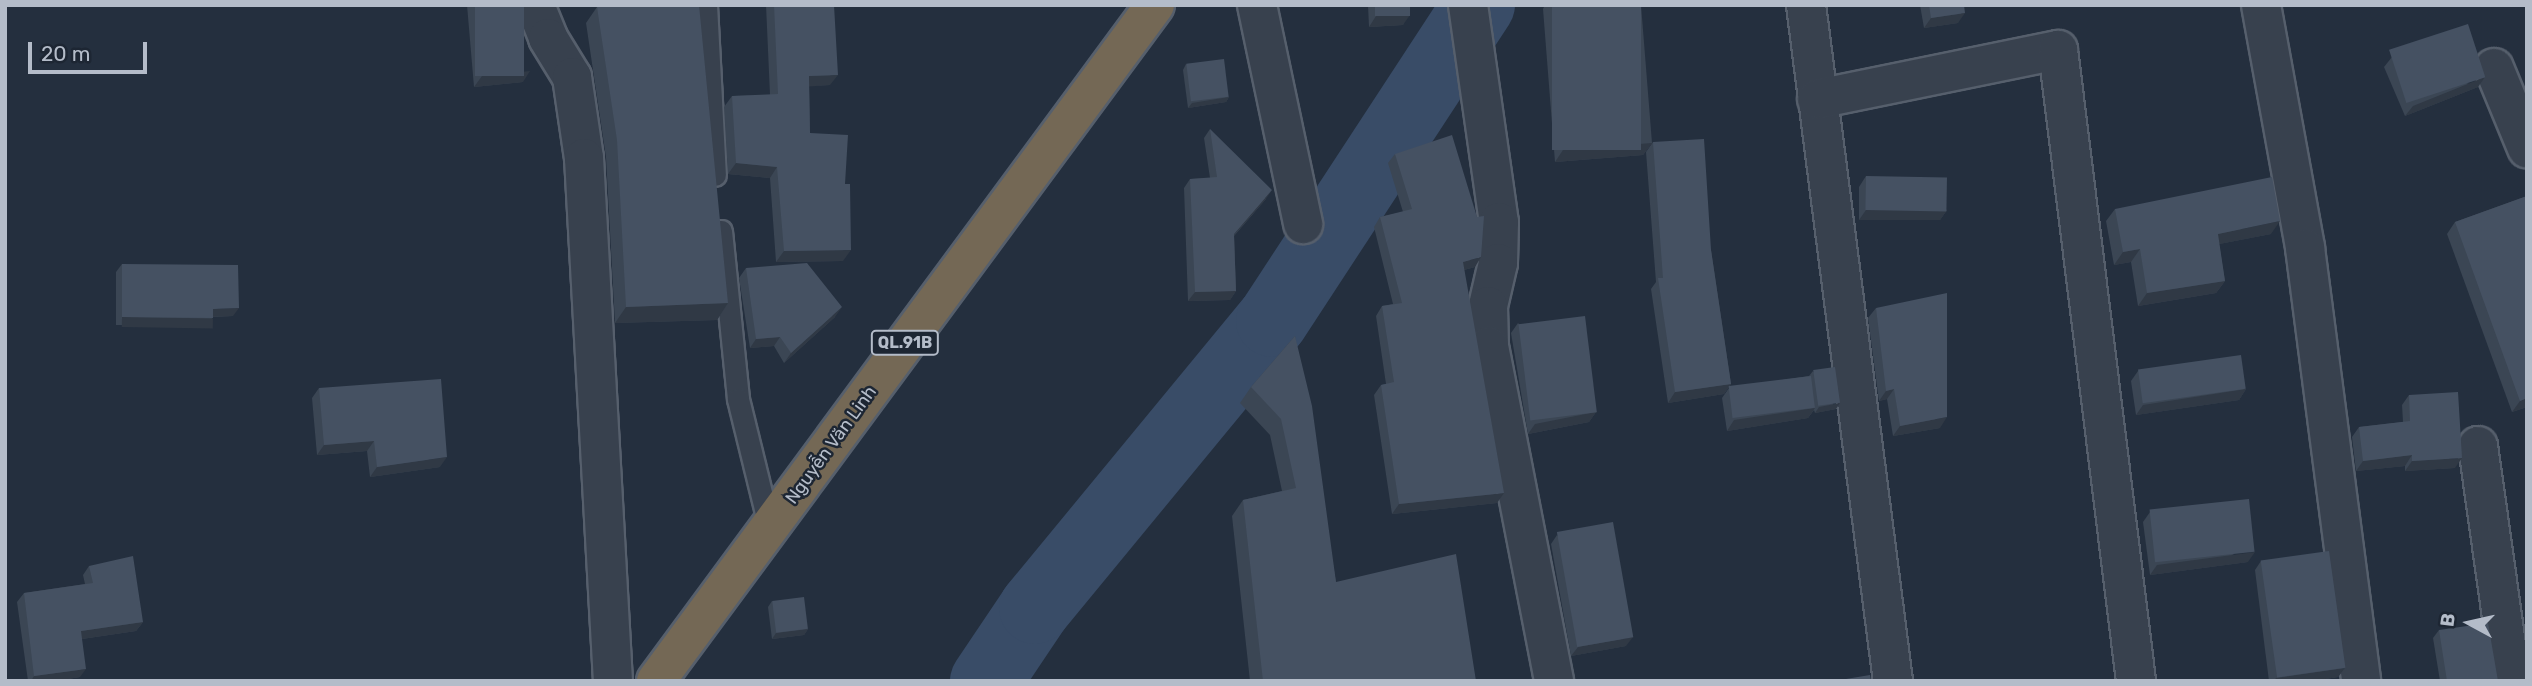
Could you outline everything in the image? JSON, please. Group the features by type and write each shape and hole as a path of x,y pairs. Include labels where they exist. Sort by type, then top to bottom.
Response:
{"highway":[{"name":"Nguyễn Văn Linh","path":"656,681 1155,5"}],"street":[{"path":"535,5 548,38 572,77 584,158 613,681"},
{"path":"1257,5 1303,224"},
{"path":"1468,5 1499,222 1498,263 1488,306 1489,346 1555,681"},
{"path":"1806,5 1893,681"},
{"path":"2261,5 2305,248 2361,681"},
{"path":"1817,99 2058,50 2136,681"},
{"path":"2494,68 2527,148"},
{"path":"2478,446 2511,681"}],"lane":[{"path":"706,5 718,198 738,399 770,529"}],"building":[{"path":"475,5 524,5 524,76 475,76"},
{"path":"699,5 728,303 626,307 617,140 597,7"},
{"path":"774,5 834,5 838,75 809,76 810,133 848,135 845,184 850,184 851,250 784,251 777,167 736,163 732,96 778,94"},
{"path":"1375,5 1410,5 1410,16 1375,16"},
{"path":"1552,5 1641,5 1641,150 1552,150"},
{"path":"1929,5 1964,5 1965,13 1931,18"},
{"path":"2468,24 2485,77 2406,103 2389,50"},
{"path":"1224,59 1229,97 1191,101 1186,64"},
{"path":"1210,129 1272,190 1234,234 1236,291 1195,292 1190,179 1217,177"},
{"path":"1452,135 1477,217 1484,216 1481,257 1463,262 1504,493 1399,504 1381,385 1394,382 1382,306 1402,303 1380,217 1412,209 1395,154"},
{"path":"1704,139 1711,250 1731,384 1675,392 1658,278 1663,278 1653,142"},
{"path":"1866,176 1947,177 1946,211 1865,210"},
{"path":"2272,177 2280,221 2218,234 2225,281 2147,293 2140,249 2123,252 2115,209"},
{"path":"2527,196 2527,398 2520,401 2455,222"},
{"path":"807,263 842,307 791,353 780,337 756,339 746,268"},
{"path":"122,264 238,265 239,308 213,309 213,318 122,317"},
{"path":"1947,293 1947,417 1900,426 1894,389 1886,391 1876,308"},
{"path":"1585,316 1597,412 1530,420 1518,324"},
{"path":"1295,336 1312,406 1336,582 1456,554 1476,681 1263,681 1243,500 1296,488 1281,419 1251,387"},
{"path":"2241,355 2246,389 2143,403 2138,369"},
{"path":"1835,367 1840,403 1818,406 1813,370"},
{"path":"1811,376 1815,408 1733,418 1729,386"},
{"path":"441,379 447,457 377,467 374,441 324,445 319,388"},
{"path":"2458,392 2462,458 2412,461 2412,455 2363,461 2359,427 2410,421 2409,395"},
{"path":"2249,499 2255,552 2155,562 2150,509"},
{"path":"1613,522 1633,637 1577,647 1557,532"},
{"path":"2329,551 2345,668 2277,677 2261,561"},
{"path":"133,556 143,622 81,631 86,669 34,676 24,593 93,583 89,566"},
{"path":"804,597 808,629 776,633 772,601"},
{"path":"2488,623 2498,681 2447,681 2439,630"},
{"path":"1870,675 1871,681 1834,681"}],"waterway":[{"path":"986,681 1035,608 1272,321 1479,5"}]}
